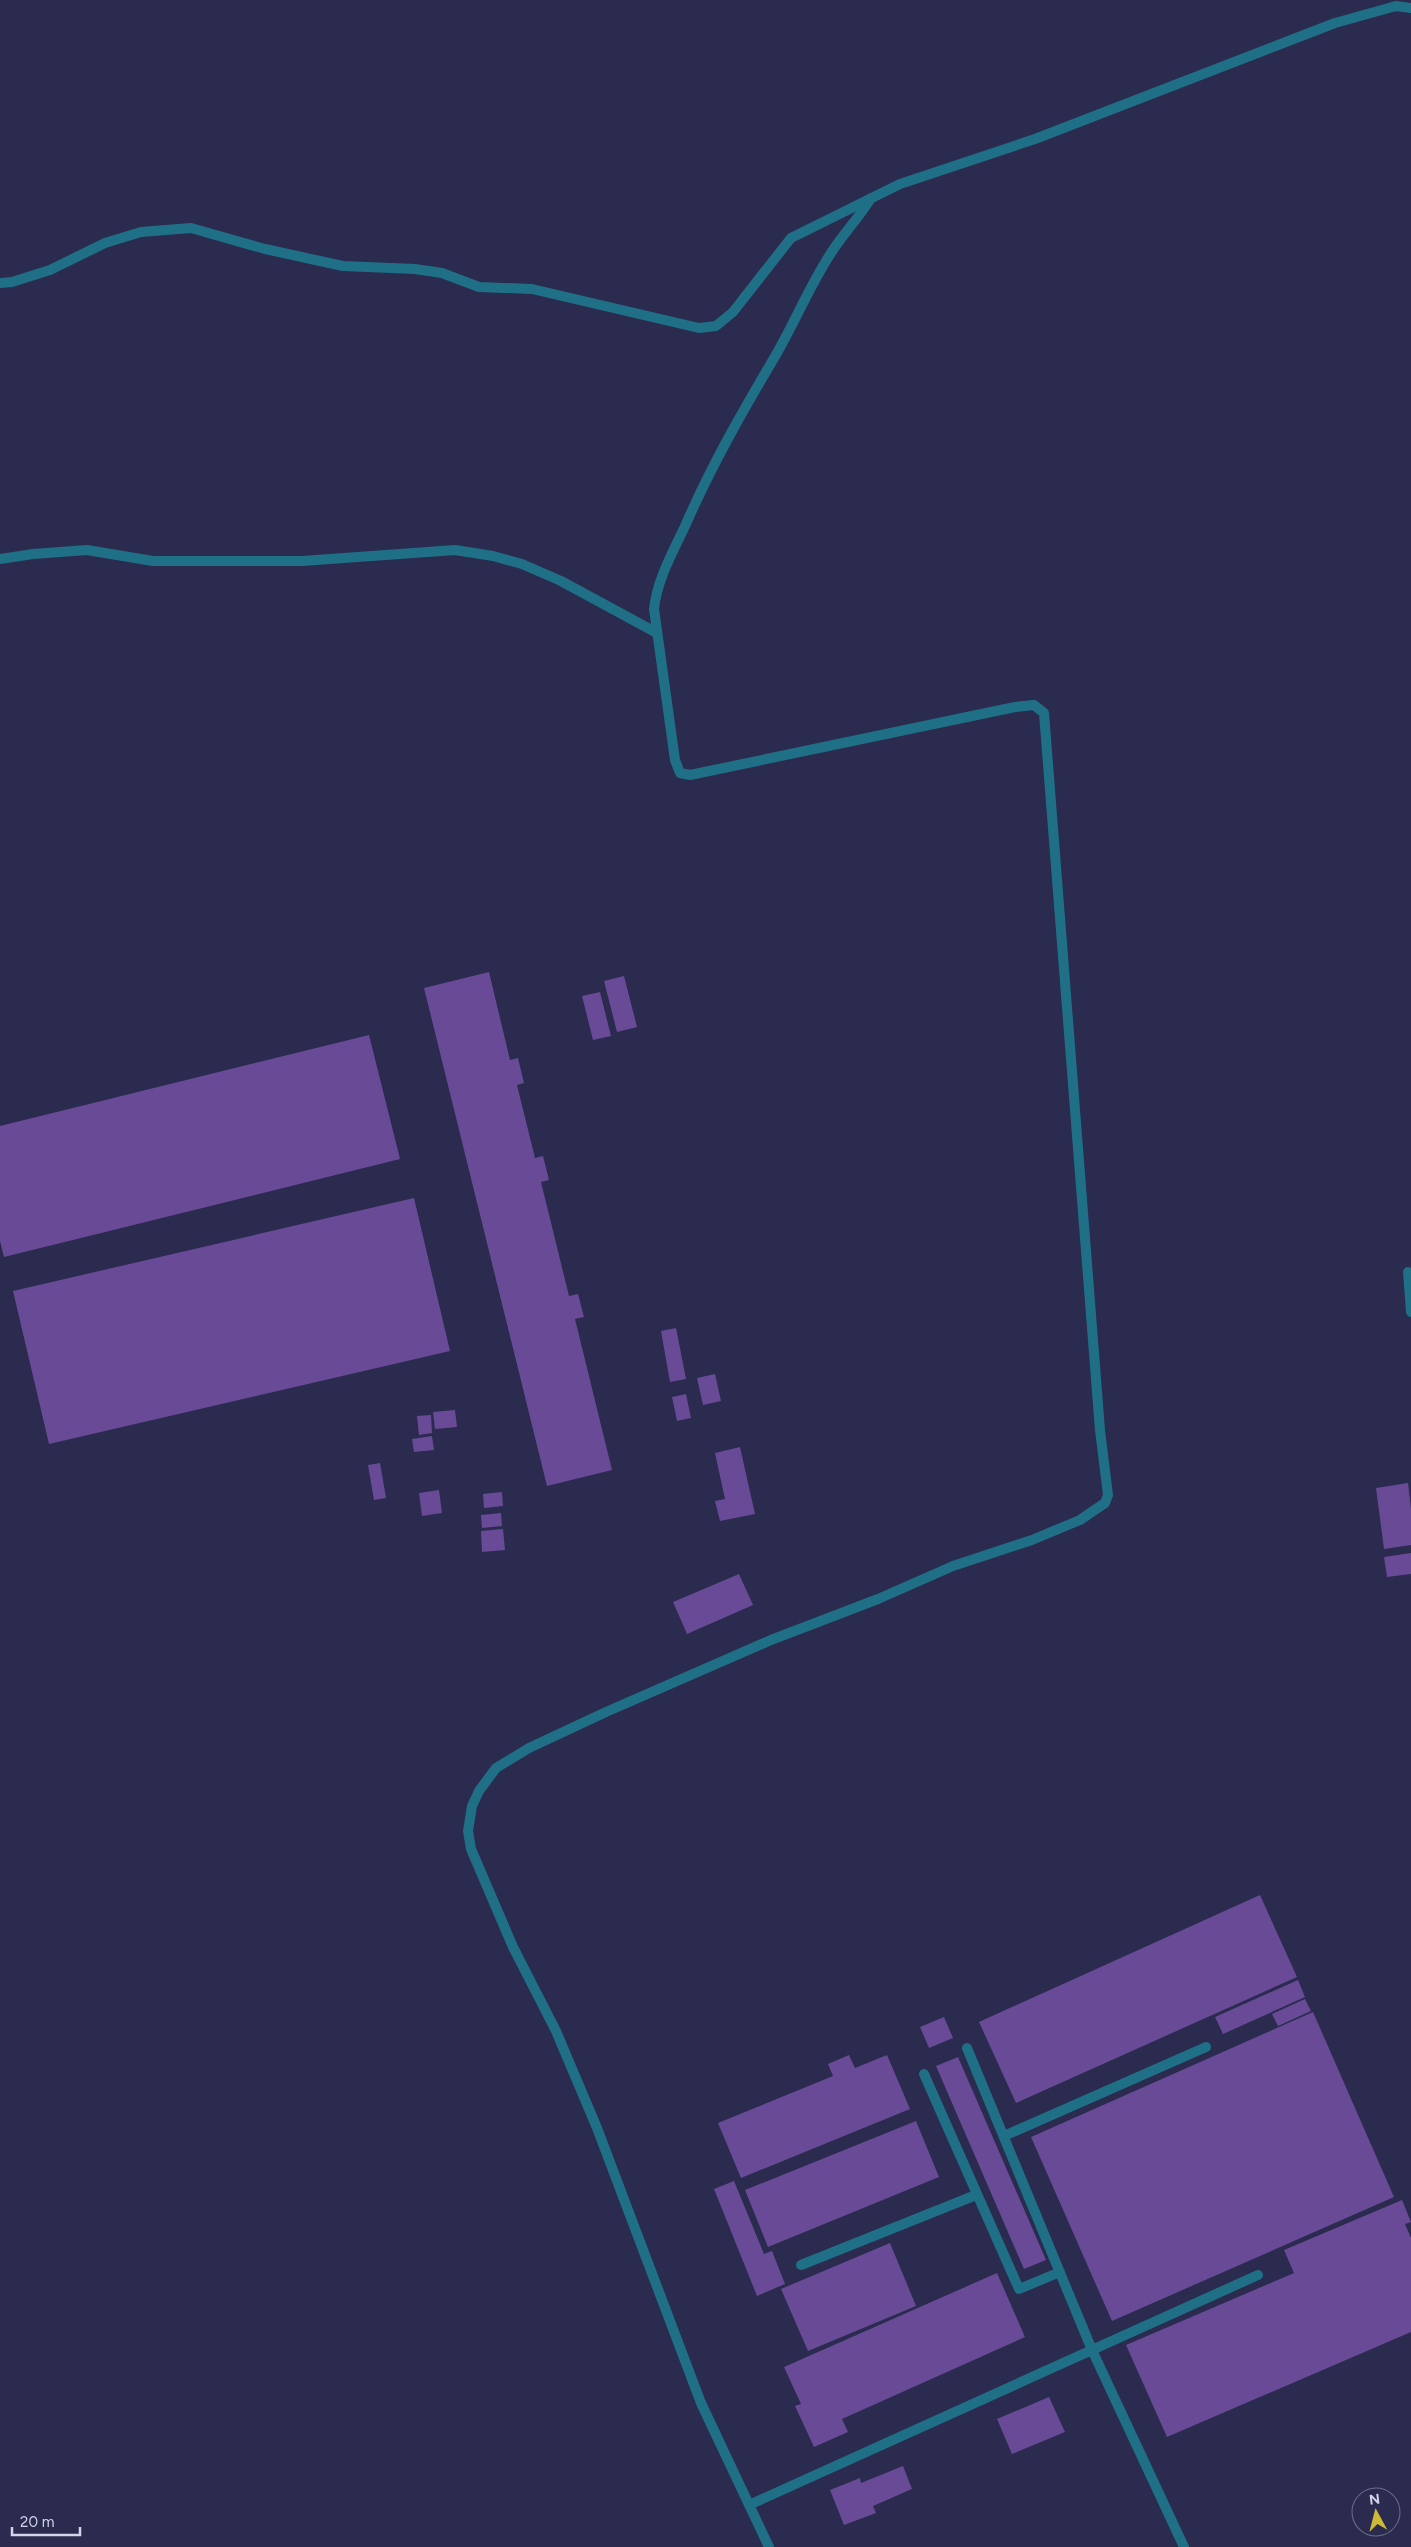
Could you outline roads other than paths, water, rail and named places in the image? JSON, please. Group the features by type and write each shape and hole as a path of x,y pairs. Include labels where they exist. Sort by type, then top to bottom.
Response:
{"street":[{"path":"0,283 12,282 50,270 105,244 141,232 190,228 343,266 429,271 479,287 532,288 679,324 707,328 723,322 733,312 791,238 871,198 924,174 1035,139 1335,23 1393,3 1411,8"},
{"path":"769,2547 701,2403 629,2209 579,2084 556,2031 513,1947 471,1849 468,1831 472,1806 479,1791 496,1768 529,1748 771,1640 878,1599 953,1566 1032,1540 1080,1520 1105,1504 1108,1495 1100,1430 1044,713 1034,705 1015,707 686,775 677,768 675,760 654,609 660,585 694,506 733,425 778,352 821,269 839,241 859,218 871,198"},
{"path":"0,559 33,554 87,550 153,561 302,561 455,550 493,556 522,564 560,581 657,633"},
{"path":"1408,1272 1411,1312"},
{"path":"1004,2136 1206,2047"},
{"path":"968,2048 1092,2350 1184,2547"},
{"path":"924,2074 976,2195 1020,2289 1060,2272"},
{"path":"801,2265 976,2195"},
{"path":"749,2505 1258,2275"}]}
